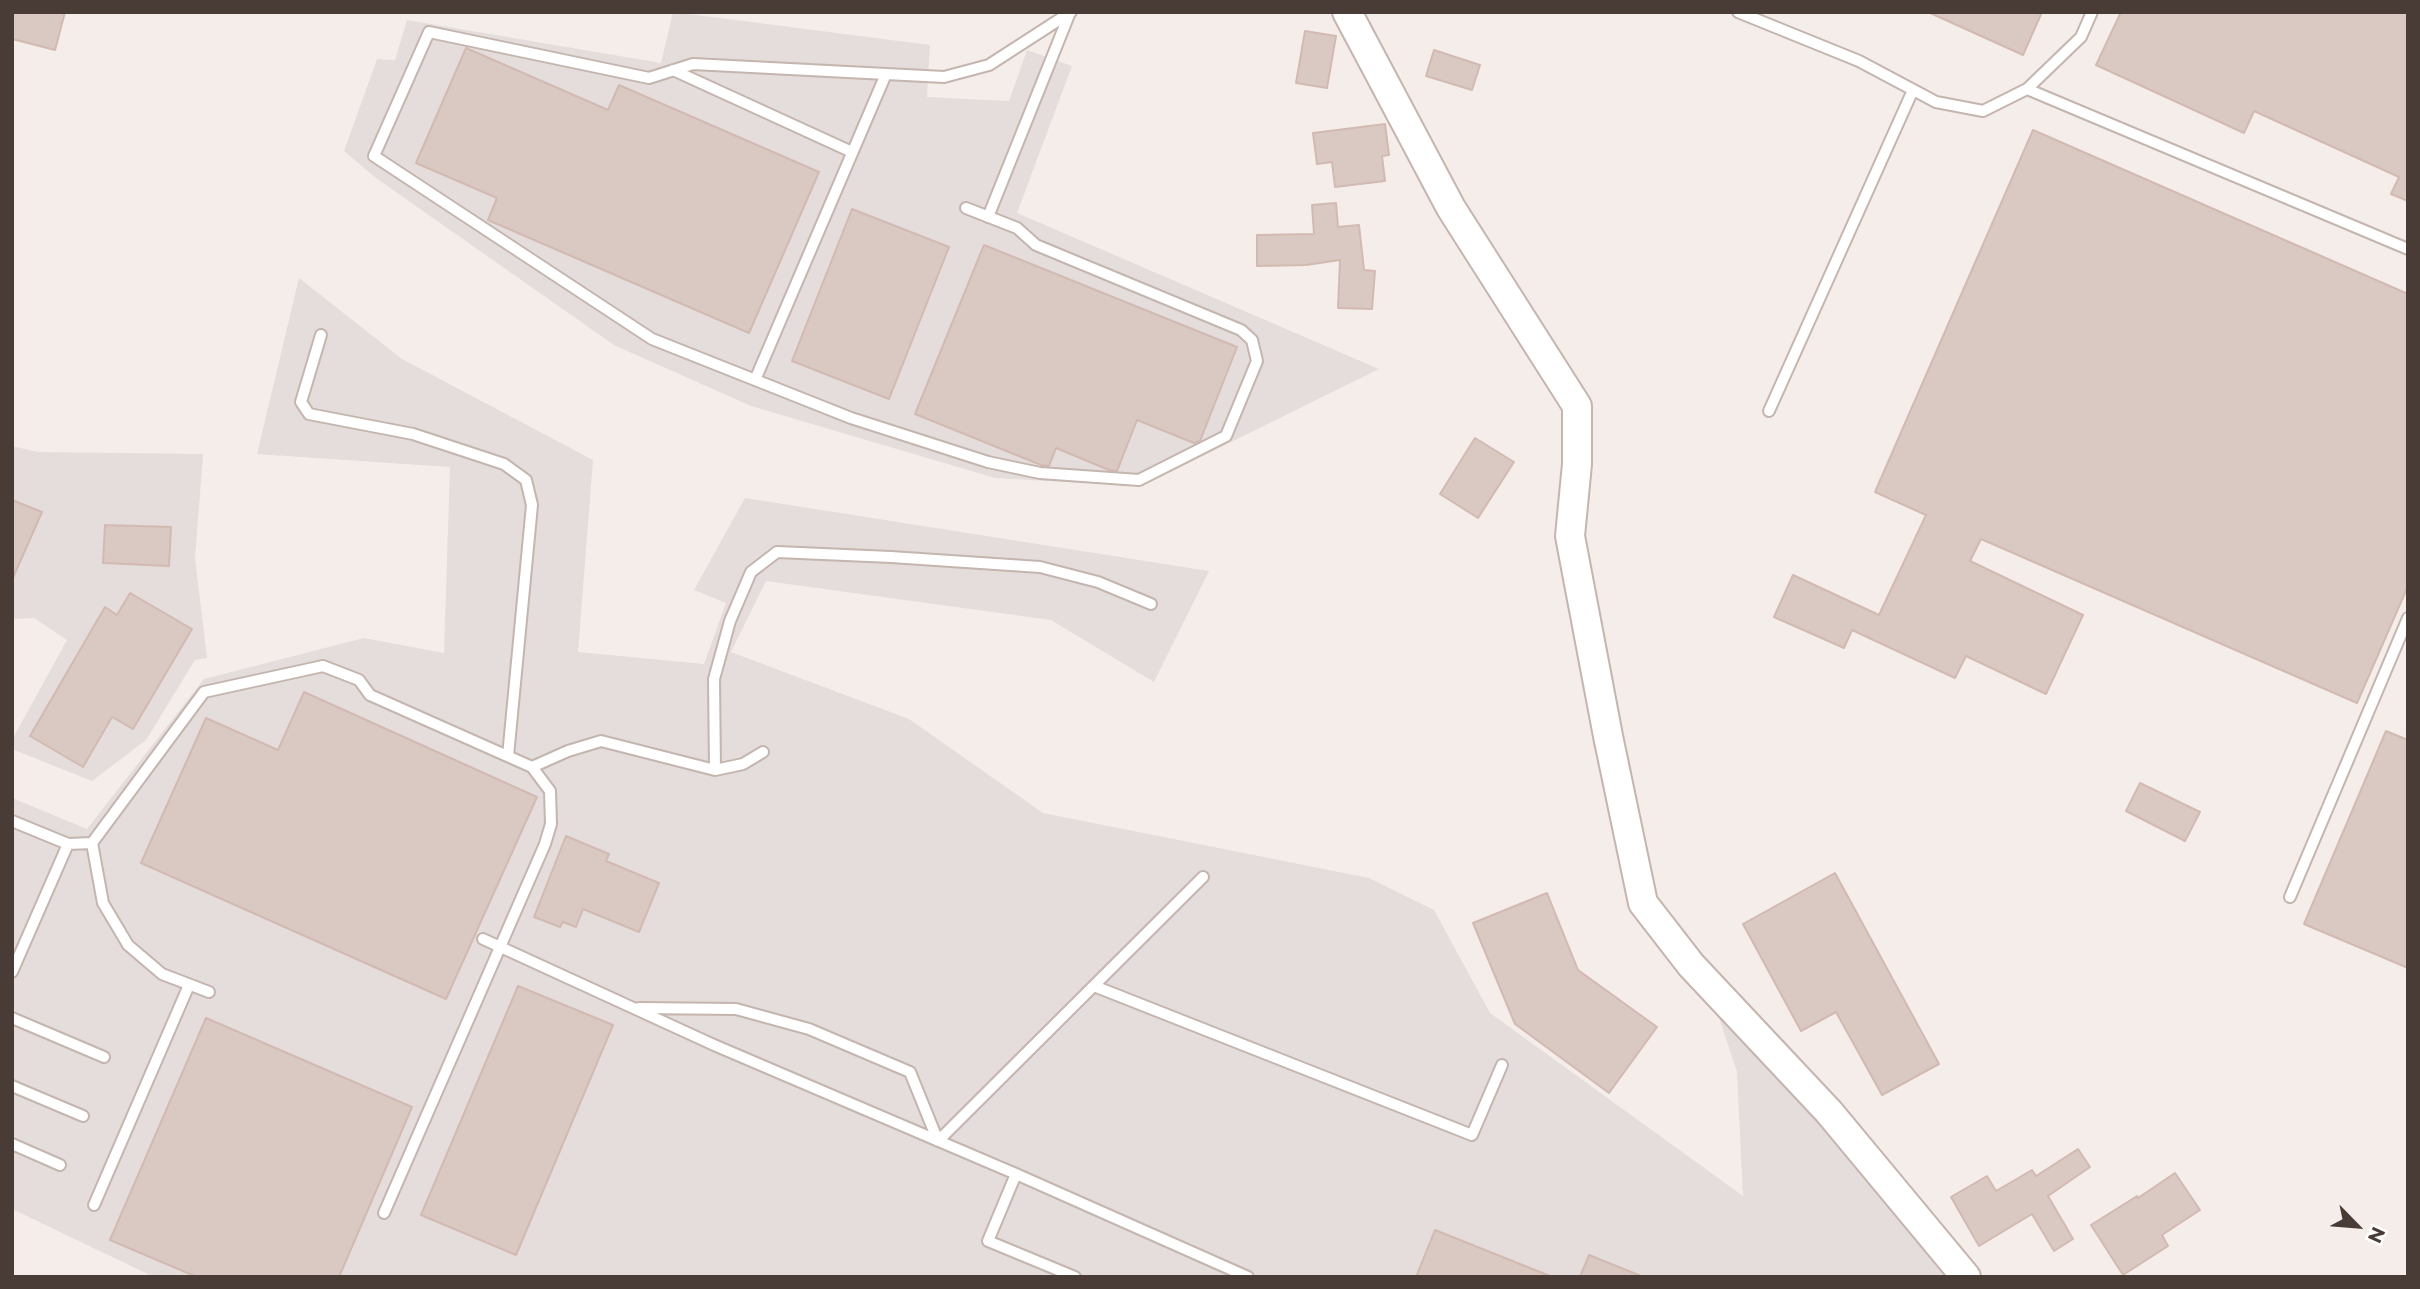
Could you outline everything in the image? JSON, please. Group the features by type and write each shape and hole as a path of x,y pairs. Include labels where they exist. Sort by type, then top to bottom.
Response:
{"street":[{"path":"1347,12 1451,208 1577,406 1577,464 1570,536 1643,903 1691,965 1829,1112 1966,1277"}],"lane":[{"path":"1738,12 1858,61 1936,102 1983,111 2027,89 2081,37 2092,12"},
{"path":"966,208 1017,228 1036,245 1241,330 1252,340 1257,361 1226,436 1139,480 1040,473 988,462 851,418 652,339 374,156 429,32 649,78 693,64 944,77 989,65 1070,13"},
{"path":"988,217 1070,13"},
{"path":"673,70 852,152"},
{"path":"755,380 886,74"},
{"path":"2027,89 2408,249"},
{"path":"1769,411 1913,90"},
{"path":"321,335 302,402 309,414 413,434 504,464 526,480 532,505 508,756"},
{"path":"715,770 714,679 730,621 751,572 777,552 1040,567 1098,582 1150,604"},
{"path":"2290,897 2408,618"},
{"path":"209,992 162,974 128,945 103,903 92,844 204,691 323,666 359,680 370,695 532,767 550,791 551,824 545,844 384,1213"},
{"path":"532,767 568,751 601,741 715,770 743,764 763,752"},
{"path":"12,821 68,844 92,844"},
{"path":"12,972 68,844"},
{"path":"939,1141 1203,877"},
{"path":"483,940 714,1045 1248,1277"},
{"path":"94,1205 189,985"},
{"path":"1094,986 1472,1135 1502,1065"},
{"path":"633,1008 736,1009 809,1029 910,1072 939,1141"},
{"path":"12,1018 104,1057"},
{"path":"12,1086 83,1116"},
{"path":"12,1144 60,1166"},
{"path":"1016,1174 988,1241 1061,1274 1075,1277"}],"shaded area":[{"path":"673,12 930,45 927,97 1009,101 1027,50 1072,66 1017,213 1379,369 1142,486 995,478 751,406 614,345 376,178 344,151 377,59 395,60 407,20 661,63"},
{"path":"299,278 402,359 593,460 578,652 704,664 726,603 694,590 745,498 1209,571 1154,682 1051,620 766,581 731,652 909,719 1043,813 1369,878 1434,910 1490,1013 1743,1196 1737,1072 1714,1003 1806,1103 1950,1277 154,1277 12,1209 12,798 87,829 204,679 364,638 444,653 450,467 257,454"},
{"path":"12,446 38,452 203,454 195,558 207,658 195,660 146,740 92,781 12,749 12,740 67,640 34,618 12,619"}],"building":[{"path":"12,12 65,12 55,50 12,39"},
{"path":"1928,12 2042,12 2023,55"},
{"path":"2121,12 2408,12 2408,201 2391,194 2399,177 2254,111 2244,133 2096,65"},
{"path":"1305,31 1336,36 1327,88 1296,83"},
{"path":"466,48 608,110 619,85 819,172 749,333 488,220 497,198 416,163"},
{"path":"1434,50 1480,65 1472,90 1426,76"},
{"path":"1385,124 1389,155 1382,156 1385,181 1335,187 1332,162 1317,164 1313,133"},
{"path":"2033,130 2408,294 2408,586 2357,703 1981,539 1970,561 2083,615 2046,694 1966,656 1955,678 1852,630 1844,648 1774,617 1793,575 1879,615 1926,515 1875,492"},
{"path":"1336,203 1338,227 1359,225 1364,270 1375,271 1372,309 1338,308 1340,260 1306,265 1257,266 1257,235 1314,234 1312,205"},
{"path":"852,209 949,247 889,399 792,361"},
{"path":"984,245 1237,347 1200,441 1194,443 1137,420 1117,471 1056,448 1049,466 915,414"},
{"path":"1475,438 1514,462 1478,518 1440,494"},
{"path":"12,500 42,512 12,580"},
{"path":"105,525 171,527 169,566 103,563"},
{"path":"130,593 192,629 133,729 112,717 83,767 30,736 105,607 117,615"},
{"path":"304,692 537,797 446,999 141,863 206,718 278,750"},
{"path":"2386,731 2408,740 2408,968 2304,924"},
{"path":"2140,783 2200,812 2185,841 2126,811"},
{"path":"566,836 609,854 606,861 659,883 639,932 583,909 576,927 563,922 560,927 534,917"},
{"path":"1835,873 1939,1064 1882,1095 1836,1012 1801,1031 1743,924"},
{"path":"1547,893 1578,970 1657,1027 1609,1093 1515,1024 1473,923"},
{"path":"518,986 613,1025 516,1255 421,1215"},
{"path":"206,1018 412,1107 339,1277 197,1277 110,1240"},
{"path":"2078,1149 2090,1167 2048,1196 2073,1239 2054,1251 2032,1214 1979,1246 1951,1197 1987,1176 1996,1191 2032,1170 2036,1176"},
{"path":"2175,1173 2200,1210 2162,1235 2168,1246 2123,1275 2091,1225"},
{"path":"1435,1230 1550,1276 1550,1277 1416,1277"},
{"path":"1589,1255 1641,1276 1641,1277 1580,1277"}]}
